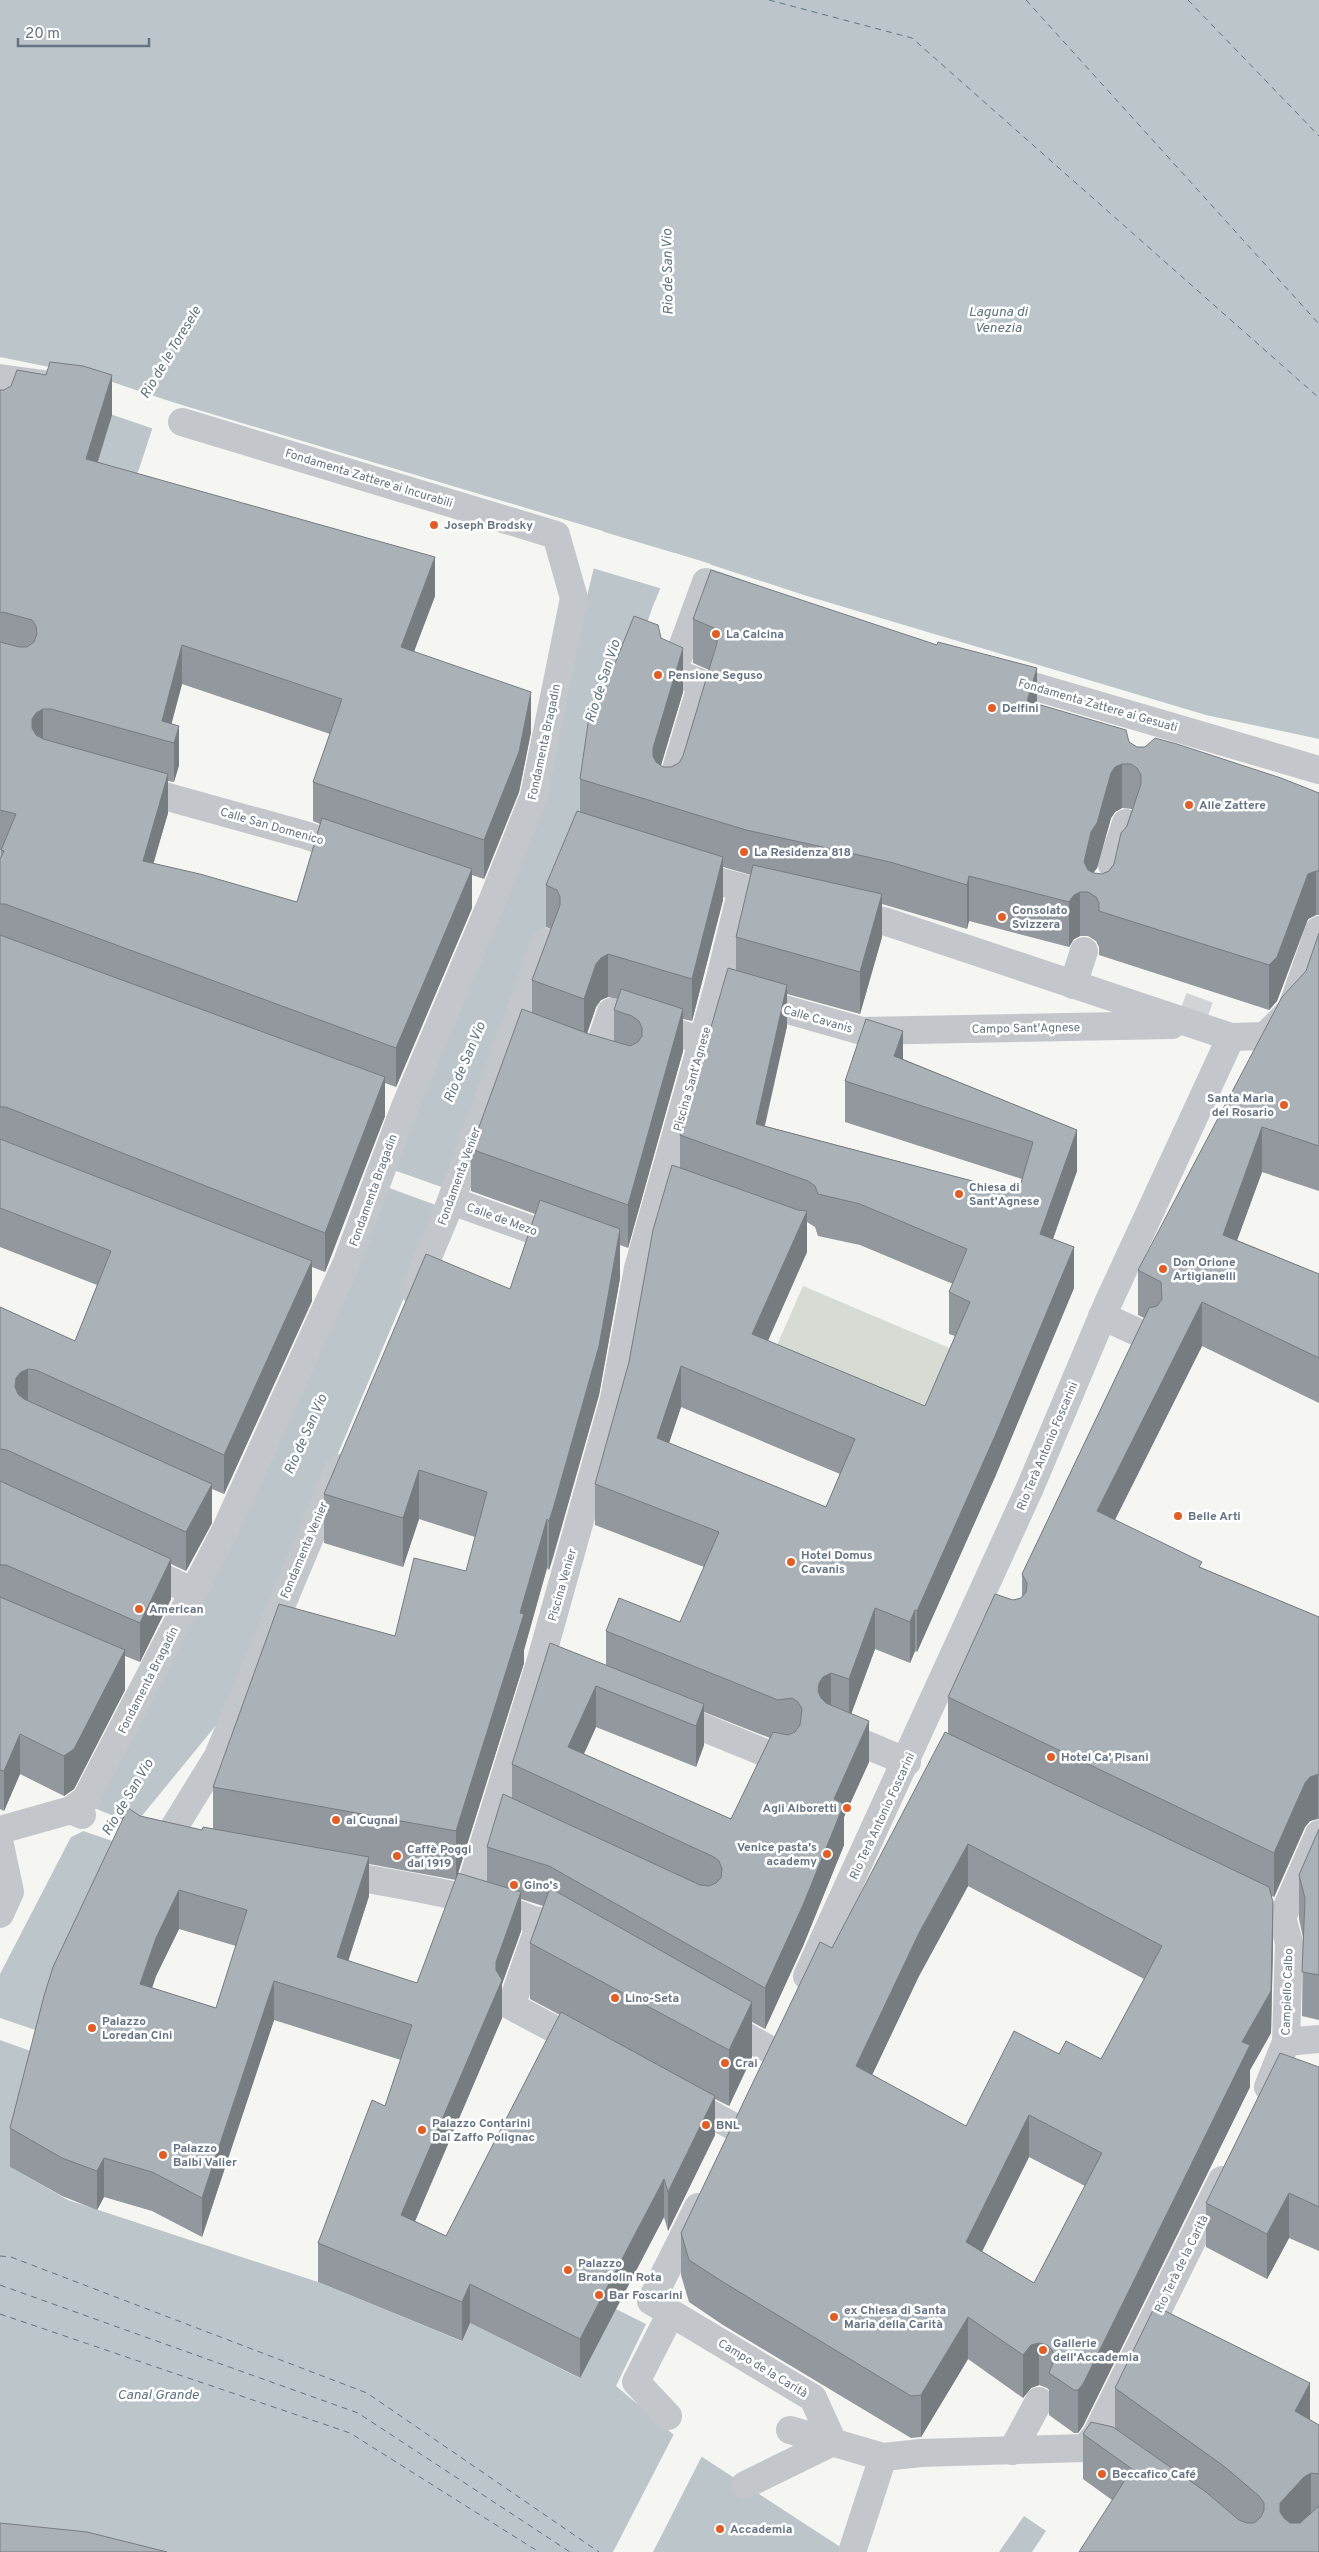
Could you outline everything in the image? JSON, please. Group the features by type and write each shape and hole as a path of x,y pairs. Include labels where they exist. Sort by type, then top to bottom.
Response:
{"street":[{"path":"2,405 4,378 75,389"},
{"name":"Fondamenta Zattere ai Incurabili","path":"182,422 556,535"},
{"name":"Fondamenta Bragadin","path":"0,1830 76,1812 86,1799 232,1515 324,1289 347,1262 405,1107 494,899 534,796 574,598 556,535"},
{"path":"668,796 702,683 673,672 706,582 762,601"},
{"name":"Fondamenta Zattere ai Gesuati","path":"980,670 1319,770"},
{"path":"1150,749 1159,722"},
{"name":"Calle San Domenico","path":"104,779 304,835 371,857"},
{"path":"1108,878 1126,824"},
{"name":"Campo Sant'Agnese","path":"666,866 742,890 887,922 1231,1038 1265,1036 1291,1010 1319,930"},
{"path":"465,889 494,899"},
{"name":"Piscina Sant'Agnese","path":"638,1268 703,1041 742,890"},
{"name":"Fondamenta Venier","path":"406,1309 452,1200 511,1031 545,942"},
{"path":"1073,984 1084,950"},
{"name":"Calle Cavanis","path":"717,990 862,1031"},
{"path":"511,1031 606,1066 611,1012 703,1041"},
{"name":"Campo Sant'Agnese","path":"862,1031 1190,1024"},
{"path":"1148,1337 1105,1309 1231,1038"},
{"path":"377,1097 405,1107"},
{"path":"661,1186 688,1196"},
{"name":"Calle de Mezo","path":"452,1200 638,1268"},
{"name":"Piscina Venier","path":"467,1898 540,1663 614,1399 638,1268"},
{"name":"Rio Terà Antonio Foscarini","path":"798,1997 986,1617 1029,1490 1105,1309"},
{"name":"Fondamenta Venier","path":"194,1848 154,1841 218,1756 349,1445"},
{"path":"206,1503 232,1515"},
{"path":"114,1556 194,1592"},
{"path":"540,1663 567,1673"},
{"path":"121,1671 147,1682"},
{"path":"646,1704 785,1761 787,1754"},
{"path":"833,1730 918,1752"},
{"path":"493,1813 520,1826"},
{"path":"1255,1905 1285,1930 1319,1834"},
{"path":"0,1845 10,1892 0,1914"},
{"path":"311,1869 467,1898 541,1921 592,1950"},
{"path":"541,1921 511,2006 606,2058"},
{"name":"Campiello Calbo","path":"1261,2101 1286,2042 1285,1930"},
{"path":"695,2008 772,2051"},
{"path":"760,2077 785,2024"},
{"name":"Campiello Calbo","path":"1286,2042 1319,2039"},
{"path":"658,2086 736,2128"},
{"path":"724,2154 748,2103"},
{"name":"Rio Terà de la Carità","path":"1090,2442 1235,2154"},
{"path":"668,2416 636,2382 671,2313 651,2301 711,2180"},
{"name":"Campo de la Carità","path":"671,2313 813,2398 833,2442"},
{"path":"1012,2451 1039,2401"},
{"path":"790,2430 883,2457 921,2453 1012,2451 1090,2442 1124,2460"},
{"path":"745,2485 833,2442"},
{"path":"852,2552 883,2457"}],"shaded area":[{"path":"803,1286 952,1349 919,1424 770,1361"}],"water":[{"name":"Laguna di Venezia","path":"0,0 1319,0 1319,739 1206,715 807,596 675,553 653,606 634,660 575,857 544,932 441,1210 231,1707 136,1823 10,2167 68,2200 318,2282 461,2341 470,2323 579,2378 616,2309 646,2324 616,2386 693,2451 848,2552 0,2552 0,1974 71,1837 83,1831 186,1624 549,750 603,531 162,399 0,892 0,760 79,523 121,385 89,375 0,357"},
{"path":"1024,2516 1046,2531 1032,2552 999,2552"}],"pier":[{"path":"89,375 187,407 186,409 164,402 154,429 110,414 118,387 89,378"},
{"path":"561,519 711,564 710,566 677,556 663,589 592,568 600,533 560,521"},
{"path":"388,1168 450,1190 444,1208 381,1185"},
{"path":"92,1807 138,1826 130,1847 83,1831 71,1837 72,1833 81,1829"},
{"path":"0,2018 44,2033 39,2054 0,2040"},
{"path":"675,2432 703,2454 653,2552 613,2552"}],"building":[{"path":"50,362 83,366 112,375 86,459 435,557 401,647 531,692 519,752 484,840 313,782 342,699 182,645 162,721 179,726 174,743 51,709 43,709 36,713 32,719 32,728 36,735 43,739 168,774 143,861 200,874 297,902 322,818 472,869 396,1048 5,904 0,904 0,859 4,851 1,850 16,814 0,810 0,642 27,647 34,642 37,634 36,626 32,620 3,612 0,613 0,390 11,386 17,370 46,375"},
{"path":"711,570 937,645 938,642 1037,668 1027,701 1126,730 1129,742 1137,747 1145,747 1155,738 1281,778 1319,793 1319,871 1308,874 1277,957 1269,965 1099,911 1099,903 1096,897 1088,892 1080,892 1074,895 1069,902 969,876 967,885 890,862 746,830 580,779 589,717 593,718 634,616 658,625 661,638 683,648 653,748 653,756 656,762 663,767 671,767 679,763 683,756 717,643 717,635 714,628 693,619","holes":["1122,764 1131,764 1137,768 1141,775 1141,784 1127,826 1121,833 1114,864 1109,871 1102,874 1094,873 1088,870 1084,862 1091,832 1097,823 1111,773 1115,767"]},
{"path":"577,811 723,857 692,979 608,954 596,964 584,999 532,980 560,905 560,897 557,890 546,885"},
{"path":"753,865 882,894 860,972 736,937"},
{"path":"1319,933 1319,1146 1262,1127 1223,1235 1319,1274 1319,1358 1202,1302 1097,1511 1202,1562 1199,1567 1319,1617 1319,1774 1310,1777 1305,1783 1274,1853 948,1697 995,1594 1013,1600 1021,1598 1026,1592 1027,1583 1022,1574 1149,1308 1157,1306 1162,1299 1161,1282 1138,1270 1282,997 1306,971"},
{"path":"0,935 385,1077 325,1233 6,1107 0,1107"},
{"path":"728,968 787,985 756,1124 1018,1193 1033,1142 845,1081 866,1019 903,1031 894,1056 1077,1130 1040,1234 1074,1247 995,1436 917,1611 915,1610 910,1622 875,1608 849,1679 831,1673 823,1677 819,1683 818,1691 826,1703 869,1721 834,1799 844,1804 803,1905 765,1988 549,1866 487,1847 503,1794 700,1885 709,1886 721,1878 722,1869 719,1861 714,1857 512,1764 550,1643 704,1704 696,1726 596,1686 568,1747 731,1819 773,1732 788,1735 795,1732 800,1725 802,1709 798,1702 792,1698 778,1700 606,1631 619,1598 680,1622 719,1532 595,1484 629,1362 653,1230 672,1165 798,1210 807,1211 752,1334 925,1406 970,1302 949,1292 967,1249 860,1204 818,1194 815,1186 808,1181 680,1135","holes":["681,1366 855,1439 826,1507 657,1438"]},
{"path":"621,989 683,1009 628,1205 471,1149 522,1009 589,1034 630,1046 638,1042 642,1036 642,1028 639,1021 632,1016 614,1010"},
{"path":"0,1139 312,1261 224,1455 36,1370 28,1369 21,1372 16,1378 15,1387 18,1394 24,1399 212,1484 186,1532 7,1450 0,1449 0,1307 75,1341 111,1251 0,1208"},
{"path":"540,1200 620,1229 599,1346 553,1509 549,1521 547,1519 520,1613 524,1614 456,1831 213,1787 279,1604 395,1636 414,1558 466,1571 487,1492 419,1470 403,1518 324,1494 426,1254 510,1289"},
{"path":"0,1481 171,1559 140,1623 6,1565 0,1565"},
{"path":"0,1597 125,1650 74,1749 64,1756 20,1734 4,1771 0,1770"},
{"path":"945,1732 1269,1887 1273,1902 1271,1991 1242,2042 1250,2045 1083,2384 1078,2390 1074,2390 1049,2373 1055,2358 1052,2350 1047,2345 1039,2343 1031,2345 1023,2355 968,2317 921,2395 911,2396 689,2260 681,2233 820,1942 832,1948","holes":["968,1844 1162,1946 1101,2059 1066,2041 1059,2054 1014,2031 966,2126 856,2066 919,1933","1029,2115 1102,2153 1034,2283 966,2242"]},
{"path":"128,1808 140,1816 202,1830 203,1827 369,1857 337,1957 417,1983 458,1873 521,1892 496,1962 496,1970 502,1980 401,2215 446,2236 561,2012 715,2096 668,2192 664,2179 580,2339 470,2284 462,2302 318,2243 372,2100 385,2106 412,2025 274,1981 202,2198 152,2172 104,2158 97,2171 62,2158 10,2128 53,1967","holes":["179,1890 247,1910 216,2008 140,1984 156,1938"]},
{"path":"1319,1829 1319,1975 1302,1972 1305,1898 1299,1875"},
{"path":"550,1888 752,2002 729,2050 530,1943"},
{"path":"1280,2053 1319,2067 1319,2207 1289,2193 1267,2234 1206,2203"},
{"path":"1155,2306 1310,2383 1295,2411 1319,2425 1319,2474 1311,2473 1304,2477 1280,2503 1280,2512 1290,2523 1300,2523 1319,2506 1319,2552 1079,2552 1132,2469 1083,2434 1091,2422 1113,2427 1206,2492 1239,2520 1254,2523 1261,2517 1264,2510 1264,2503 1259,2496 1225,2467 1115,2388"},
{"path":"0,2523 87,2532 167,2552 0,2552"}],"ferry route":[{"path":"769,0 912,38 1319,398"},
{"path":"1026,0 1319,324"},
{"path":"1188,0 1319,136"},
{"path":"0,2256 11,2257 367,2393 599,2552"},
{"path":"0,2285 358,2413 570,2552"},
{"path":"0,2314 350,2433 539,2552"}],"tunnel":[{"path":"1190,1024 1216,953"}],"place":[{"name":"Joseph Brodsky","path":"434,525"},
{"name":"La Calcina","path":"716,634"},
{"name":"Pensione Seguso","path":"658,675"},
{"name":"Delfini","path":"992,708"},
{"name":"Alle Zattere","path":"1189,805"},
{"name":"La Residenza 818","path":"744,852"},
{"name":"Consolato Svizzera","path":"1002,917"},
{"name":"Santa Maria del Rosario","path":"1284,1105"},
{"name":"Chiesa di Sant'Agnese","path":"959,1194"},
{"name":"Don Orione Artigianelli","path":"1163,1269"},
{"name":"Belle Arti","path":"1178,1516"},
{"name":"Hotel Domus Cavanis","path":"791,1562"},
{"name":"American","path":"139,1609"},
{"name":"Hotel Ca' Pisani","path":"1051,1757"},
{"name":"Agli Alboretti","path":"847,1808"},
{"name":"ai Cugnai","path":"336,1820"},
{"name":"Venice pasta's academy","path":"827,1854"},
{"name":"Caffè Poggi dal 1919","path":"397,1856"},
{"name":"Gino's","path":"514,1885"},
{"name":"Lino-Seta","path":"615,1998"},
{"name":"Palazzo Loredan Cini","path":"92,2028"},
{"name":"Crai","path":"725,2063"},
{"name":"BNL","path":"706,2125"},
{"name":"Palazzo Contarini Dal Zaffo Polignac","path":"422,2130"},
{"name":"Palazzo Balbi Valier","path":"163,2155"},
{"name":"Palazzo Brandolin Rota","path":"568,2270"},
{"name":"Bar Foscarini","path":"599,2295"},
{"name":"ex Chiesa di Santa Maria della Carità","path":"834,2317"},
{"name":"Gallerie dell'Accademia","path":"1043,2350"},
{"name":"Beccafico Café","path":"1102,2474"},
{"name":"Accademia","path":"720,2529"}],"water label":[{"name":"Rio de San Vio","path":"667,272"},
{"name":"Rio de le Toresele","path":"170,352"},
{"name":"Rio de San Vio","path":"602,681"},
{"name":"Rio de San Vio","path":"464,1062"},
{"name":"Rio de San Vio","path":"305,1434"},
{"name":"Rio de San Vio","path":"127,1797"},
{"name":"Canal Grande","path":"158,2394"}]}
